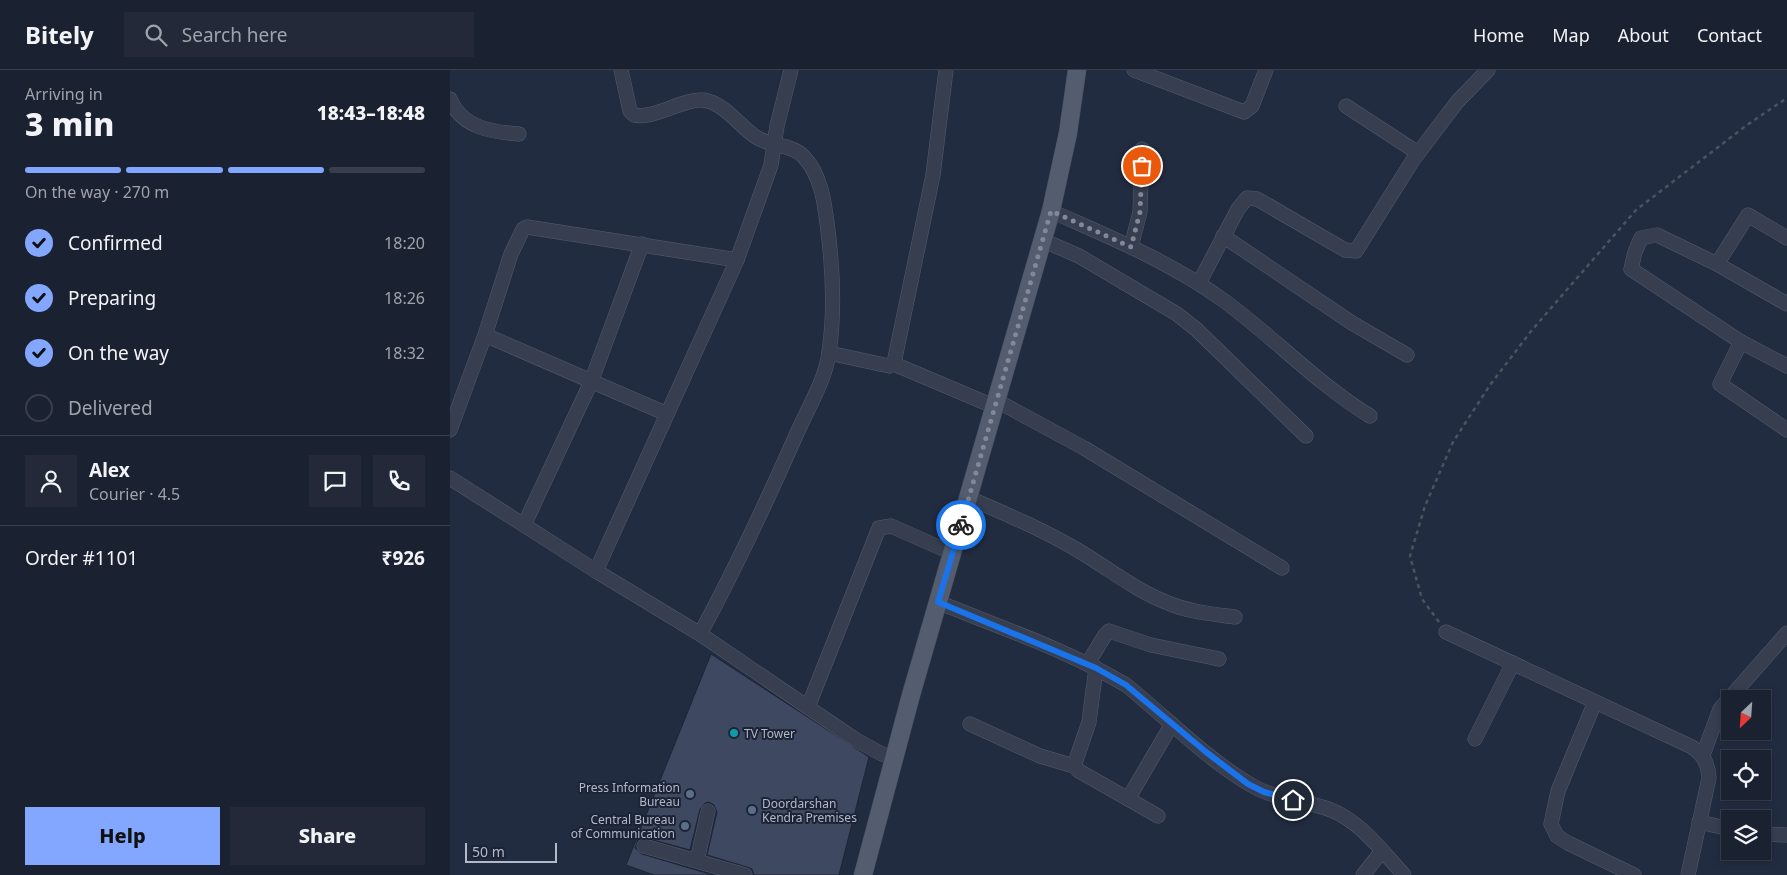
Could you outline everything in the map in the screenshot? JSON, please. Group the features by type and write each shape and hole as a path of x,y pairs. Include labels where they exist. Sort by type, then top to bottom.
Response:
{"main road":[{"path":"863,875 887,756 938,602 969,498 991,402 1050,168 1067,70"},
{"path":"853,875 943,549 1051,211 1068,133 1077,70"}],"street":[{"path":"621,70 630,111 634,115 648,114 704,100 719,106 753,135 775,146 791,148 804,156 816,178 824,199 832,266 829,353 822,376 748,543 700,634"},
{"path":"596,572 737,260 764,188 791,70"},
{"path":"894,364 933,175 946,70"},
{"path":"1134,70 1244,112 1252,106 1266,70"},
{"path":"1198,283 1238,209 1247,198 1252,198 1345,250 1356,251 1418,153 1457,102 1488,70"},
{"path":"450,100 459,113 481,129 495,133 519,134"},
{"path":"1346,106 1418,153"},
{"path":"1131,247 1140,212 1142,149"},
{"path":"1051,211 1131,247 1198,283 1242,316 1338,397 1370,416"},
{"path":"1718,264 1748,215 1787,238"},
{"path":"450,430 485,335 511,254 523,229 527,227 561,231 737,260"},
{"path":"1786,365 1741,342 1631,269 1635,252 1641,238 1657,235 1718,264 1787,304"},
{"path":"1223,236 1352,323 1407,354"},
{"path":"1042,240 1079,256 1177,314 1196,329 1306,436"},
{"path":"524,525 591,382 642,244"},
{"path":"485,335 667,414"},
{"path":"1741,342 1720,384 1787,430"},
{"path":"829,353 889,366 894,364 991,402 1084,448 1282,568"},
{"path":"450,478 596,572 700,634 808,707 887,756"},
{"path":"969,498 1061,541 1148,595 1186,610 1235,617"},
{"path":"808,707 879,528 891,526 943,549"},
{"path":"938,602 1092,666 1126,685 1248,784 1264,792 1330,809 1340,814 1356,825 1404,875"},
{"path":"1074,766 1089,722 1092,666 1105,634 1109,631 1151,645 1219,659"},
{"path":"1446,632 1692,747 1703,755 1708,768 1709,778 1688,875"},
{"path":"1703,755 1720,709 1787,633"},
{"path":"1475,739 1513,663"},
{"path":"1596,702 1558,791 1552,811 1551,824 1557,836 1568,843 1634,875"},
{"path":"970,724 1040,756 1074,766 1079,771 1158,816"},
{"path":"1128,799 1172,724"},
{"path":"697,861 708,810"},
{"path":"1699,822 1721,826"},
{"path":"1771,834 1787,835"},
{"path":"644,846 745,875"},
{"path":"1363,875 1382,851"}],"path":[{"path":"1446,632 1422,598 1410,556 1425,506 1459,434 1490,385 1532,330 1636,210 1747,125 1787,98"}],"building":[{"name":"Doordarshan Kendra Premises","path":"711,654 869,757 839,875 754,875 752,869 707,855 717,812 714,805 709,802 705,803 700,809 690,850 646,838 638,839 635,848 642,854 713,875 654,875 626,865"}],"way so far":[{"path":"961,525 1051,211 1131,247 1138,224 1142,199 1142,166"}],"place":[{"name":"TV Tower","path":"734,733"},
{"name":"Press Information Bureau","path":"690,794"},
{"name":"Doordarshan Kendra Premises","path":"752,810"},
{"name":"Central Bureau of Communication","path":"685,826"}],"route":[{"path":"961,525 938,602 1088,663 1126,685 1206,752 1248,784 1264,792 1293,800"}]}
